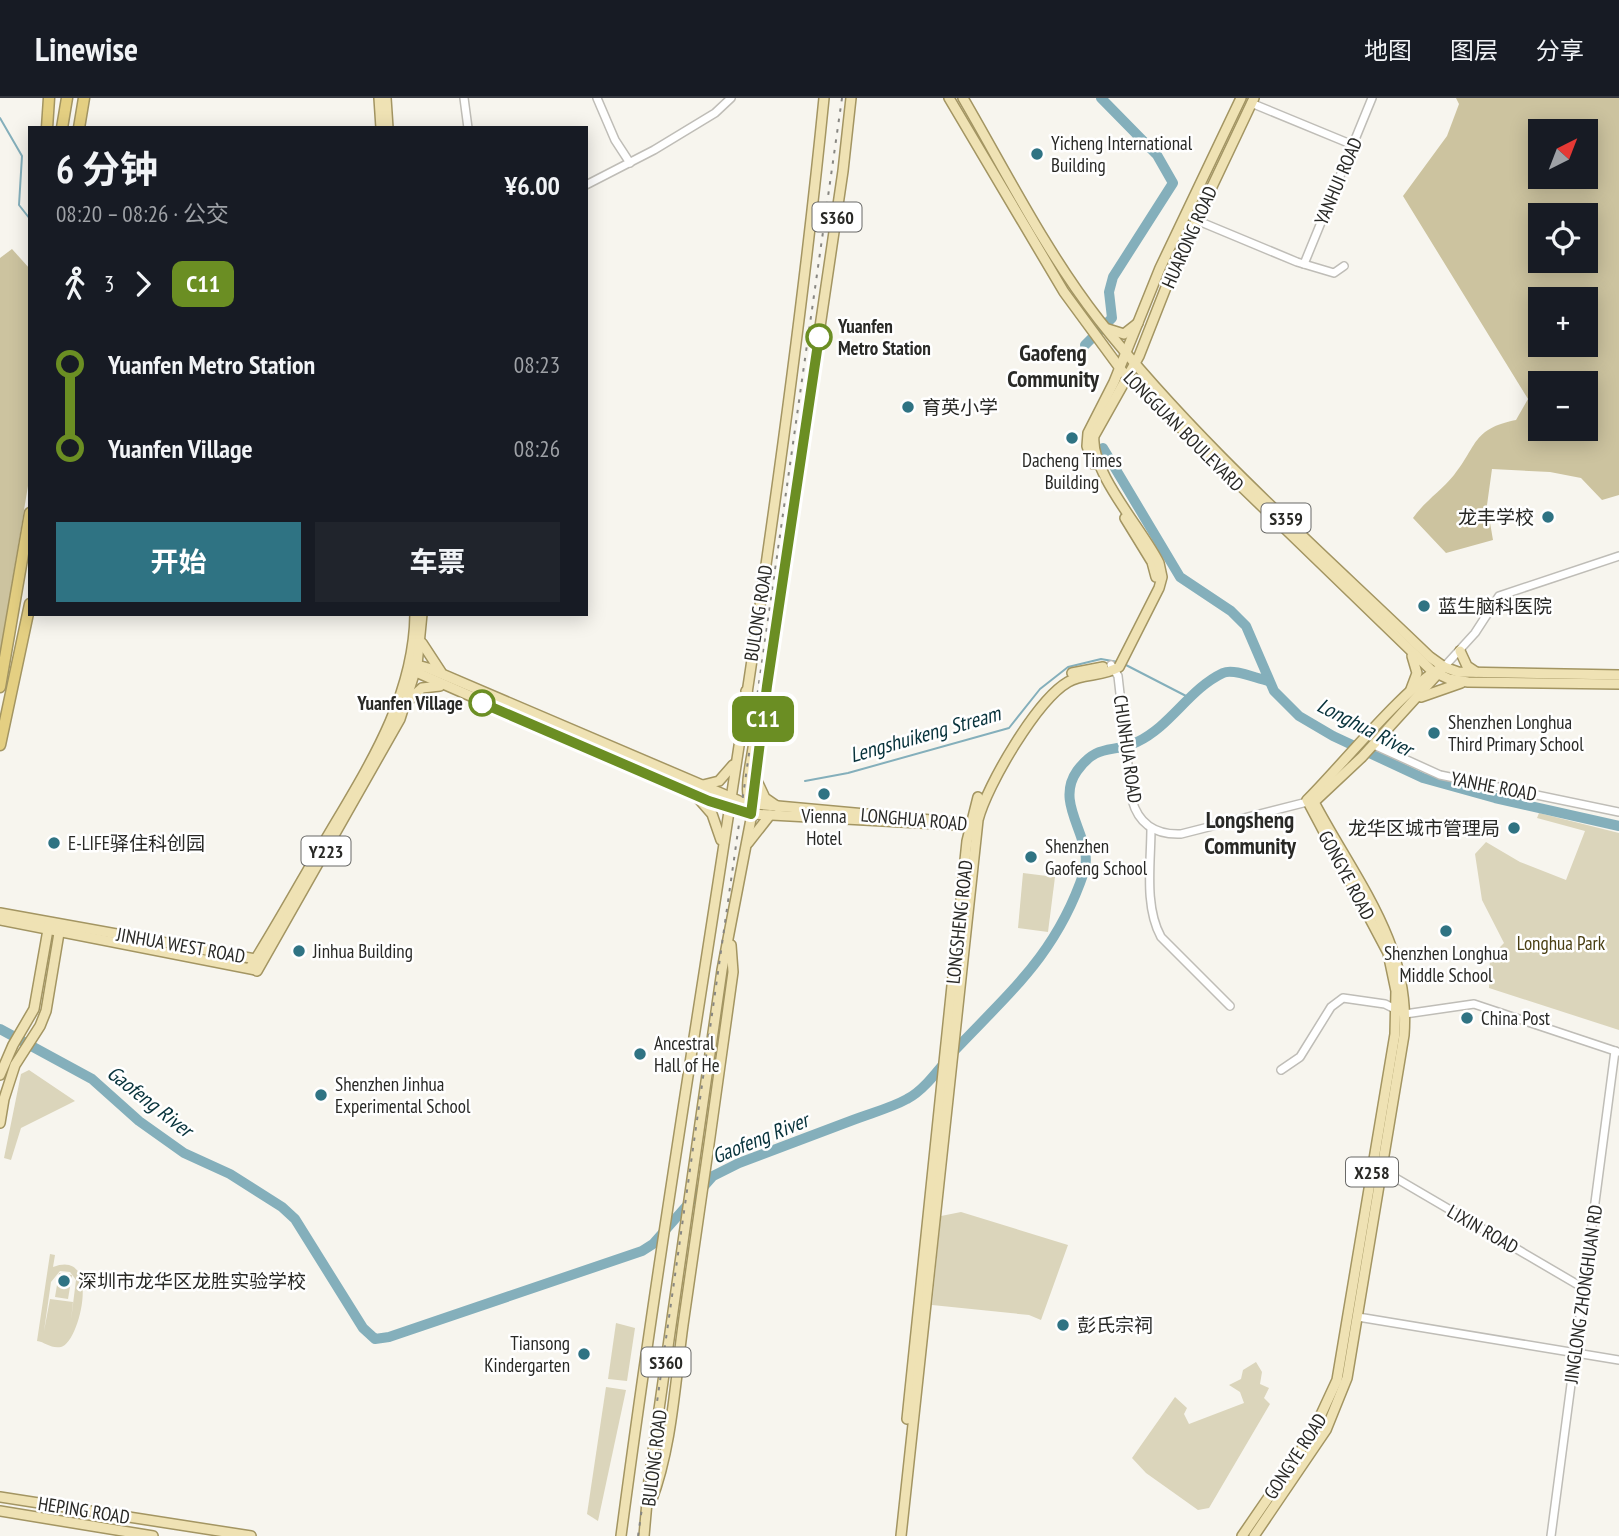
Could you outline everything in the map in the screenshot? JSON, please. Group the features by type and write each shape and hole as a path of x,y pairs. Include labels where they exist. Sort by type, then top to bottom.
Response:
{"highway":[{"path":"47,126 48,98"},
{"path":"62,126 67,98"},
{"path":"79,126 84,98"},
{"path":"1,683 28,522"},
{"path":"0,745 28,614"}],"main road":[{"path":"379,98 382,126"},
{"path":"386,98 388,126"},
{"name":"BULONG ROAD","path":"621,1536 667,1210 773,515 824,98"},
{"name":"BULONG ROAD","path":"645,1536 649,1479 722,970 731,936 746,847 840,199 851,98"},
{"name":"LONGGUAN BOULEVARD","path":"950,98 1057,280 1127,377 1405,646 1438,671"},
{"name":"LONGGUAN BOULEVARD","path":"963,98 1026,207 1101,322 1135,364 1438,671"},
{"name":"HUARONG ROAD","path":"1120,368 1151,288 1241,98"},
{"name":"HUARONG ROAD","path":"1127,377 1252,101"},
{"path":"1151,288 1163,293"},
{"path":"1112,333 1126,332 1138,322"},
{"path":"1117,664 1156,576 1152,562 1098,473 1087,446 1088,433 1120,368"},
{"path":"1117,664 1162,578 1157,558 1102,469 1094,447 1099,424 1127,377"},
{"path":"414,669 415,616"},
{"path":"414,669 421,641 422,616"},
{"path":"421,641 428,657 445,675"},
{"path":"1405,646 1417,669 1409,694"},
{"path":"1461,652 1467,666 1478,673"},
{"name":"LONGSHENG ROAD","path":"901,1536 906,1512 972,825 991,784 1050,698 1073,679 1117,664"},
{"name":"LONGHUA ROAD","path":"414,669 445,675 693,789"},
{"name":"LONGHUA ROAD","path":"414,669 447,688 729,804 972,825"},
{"name":"Y223","path":"254,969 358,797 405,707 414,669"},
{"name":"Y223","path":"256,959 382,740 414,669"},
{"path":"1438,671 1468,682"},
{"path":"1310,801 1417,700 1438,671"},
{"path":"1370,745 1409,694 1438,671 1619,675"},
{"path":"1417,700 1435,691 1468,682 1619,684"},
{"path":"405,707 422,688 434,685 447,688"},
{"path":"746,691 757,713 747,793 751,808"},
{"path":"755,705 766,695"},
{"path":"1328,825 1323,805 1333,786 1358,755"},
{"path":"722,848 712,814 693,789 717,782 735,760"},
{"path":"756,776 765,798 785,809"},
{"path":"1310,801 1333,786"},
{"name":"GONGYE ROAD","path":"1254,1536 1331,1420 1350,1365 1382,1170 1401,1012 1397,957 1328,825 1310,801"},
{"name":"GONGYE ROAD","path":"1242,1536 1312,1434 1337,1380 1395,1034 1401,1012 1383,941 1310,801"},
{"name":"LONGHUA ROAD","path":"751,808 770,815 972,825"},
{"path":"746,847 770,815"},
{"name":"LONGSHENG ROAD","path":"895,1536 943,1071 953,1047 972,825"},
{"name":"JINHUA WEST ROAD","path":"0,913 49,926"},
{"name":"JINHUA WEST ROAD","path":"0,920 256,959 254,969 59,933"},
{"path":"0,1075 13,1045 34,1009 49,926 59,933 46,1011 35,1034 23,1050 7,1087 0,1123"},
{"path":"648,1510 659,1481 663,1460 701,1200 733,972 731,936"},
{"path":"43,963 54,965"},
{"name":"HEPING ROAD","path":"0,1497 251,1536"},
{"name":"HEPING ROAD","path":"0,1511 153,1536"}],"street":[{"path":"464,98 468,126"},
{"path":"597,98 615,140 631,163"},
{"path":"588,185 715,113 731,98"},
{"name":"YANHUI ROAD","path":"1304,264 1372,98"},
{"path":"1252,101 1353,145"},
{"path":"1196,220 1304,264 1334,273 1344,266"},
{"path":"1438,671 1461,652 1492,603 1504,593 1619,556"},
{"name":"CHUNHUA ROAD","path":"1117,664 1124,742 1135,810 1151,828"},
{"name":"YANHE ROAD","path":"1370,745 1440,775 1619,812"},
{"path":"1230,1006 1161,937 1156,928 1152,917 1151,828 1169,834 1181,834 1310,801"},
{"path":"1281,1070 1300,1057 1326,1014 1341,999 1366,999 1401,1012 1474,1004 1617,1052"},
{"name":"JINGLONG ZHONGHUAN RD","path":"1550,1536 1617,1052"},
{"name":"LIXIN ROAD","path":"1382,1170 1585,1289"},
{"path":"1357,1317 1619,1360"}],"green space":[{"name":"Longhua Park","path":"1539,813 1619,833 1619,1030 1489,988 1490,957 1504,943 1482,900 1475,854 1486,842 1520,862 1566,880 1585,831 1537,818"},
{"path":"1023,873 1055,877 1048,932 1018,928"},
{"path":"29,1070 75,1101 21,1128 11,1160 4,1158 21,1074"},
{"path":"961,1212 1068,1245 1041,1320 1029,1315 932,1305 941,1216"},
{"path":"50,1254 55,1255 53,1267 68,1265 78,1271 82,1283 80,1315 68,1342 61,1347 37,1341","holes":["60,1271 70,1272 76,1280 71,1320 73,1302 50,1299 44,1331 51,1282"]},
{"path":"59,1273 72,1275 68,1299 55,1297"},
{"path":"616,1323 635,1328 627,1381 608,1379"},
{"path":"1256,1362 1262,1372 1260,1384 1269,1388 1264,1398 1270,1404 1209,1508 1198,1510 1146,1473 1132,1458 1175,1397 1187,1408 1184,1414 1189,1424 1244,1403 1240,1392 1229,1385 1241,1379 1243,1370"},
{"path":"606,1387 626,1390 598,1521 587,1514"}],"shaded area":[{"path":"1456,98 1619,98 1619,495 1602,500 1581,478 1550,472 1492,469 1487,505 1493,540 1446,553 1413,518 1454,475 1483,433 1516,420 1528,399 1403,196 1447,136 1459,104"},
{"path":"12,249 28,267 28,486 0,655 0,258"}],"waterway":[{"name":"Longhua River","path":"1085,345 1112,318 1109,292 1113,277 1173,183 1157,155 1101,98"},
{"path":"0,118 22,156 19,205 28,216"},
{"name":"Longhua River","path":"1103,448 1180,577 1231,611 1246,626 1274,691 1299,716 1333,736 1423,778 1495,798 1619,826"},
{"name":"Lengshuikeng Stream","path":"805,781 848,773 1009,728 1040,689 1068,667 1101,659 1118,662"},
{"name":"Lengshuikeng Stream","path":"1124,664 1188,697"},
{"name":"Gaofeng River","path":"0,1029 92,1079 139,1121 184,1153 230,1174 282,1207 295,1219 363,1328 375,1339 389,1337 642,1251 653,1244 713,1176 739,1163 888,1108 914,1095 1013,989 1060,926 1073,900 1086,860 1070,796 1071,784 1077,771 1099,752 1128,746 1149,735 1200,688 1223,673 1239,673 1269,681"}],"railway":[{"path":"638,1536 842,98"}],"bus line":[{"name":"C11","path":"482,703 709,801 751,814 767,686 819,337"}],"place":[{"name":"Yicheng International Building","path":"1037,154"},
{"name":"Yuanfen Metro Station","path":"819,337"},
{"name":"育英小学","path":"908,407"},
{"name":"Dacheng Times Building","path":"1072,438"},
{"name":"龙丰学校","path":"1548,517"},
{"name":"蓝生脑科医院","path":"1424,606"},
{"name":"Yuanfen Village","path":"482,703"},
{"name":"Shenzhen Longhua Third Primary School","path":"1434,733"},
{"name":"Vienna Hotel","path":"824,794"},
{"name":"龙华区城市管理局","path":"1514,828"},
{"name":"E-LIFE驿住科创园","path":"54,843"},
{"name":"Shenzhen Gaofeng School","path":"1031,857"},
{"name":"Shenzhen Longhua Middle School","path":"1446,931"},
{"name":"Jinhua Building","path":"299,951"},
{"name":"China Post","path":"1467,1018"},
{"name":"Ancestral Hall of He","path":"640,1054"},
{"name":"Shenzhen Jinhua Experimental School","path":"321,1095"},
{"name":"深圳市龙华区龙胜实验学校","path":"64,1281"},
{"name":"彭氏宗祠","path":"1063,1325"},
{"name":"Tiansong Kindergarten","path":"584,1354"}],"district":[{"name":"Gaofeng Community","path":"1053,365"},
{"name":"Longsheng Community","path":"1250,832"}]}
